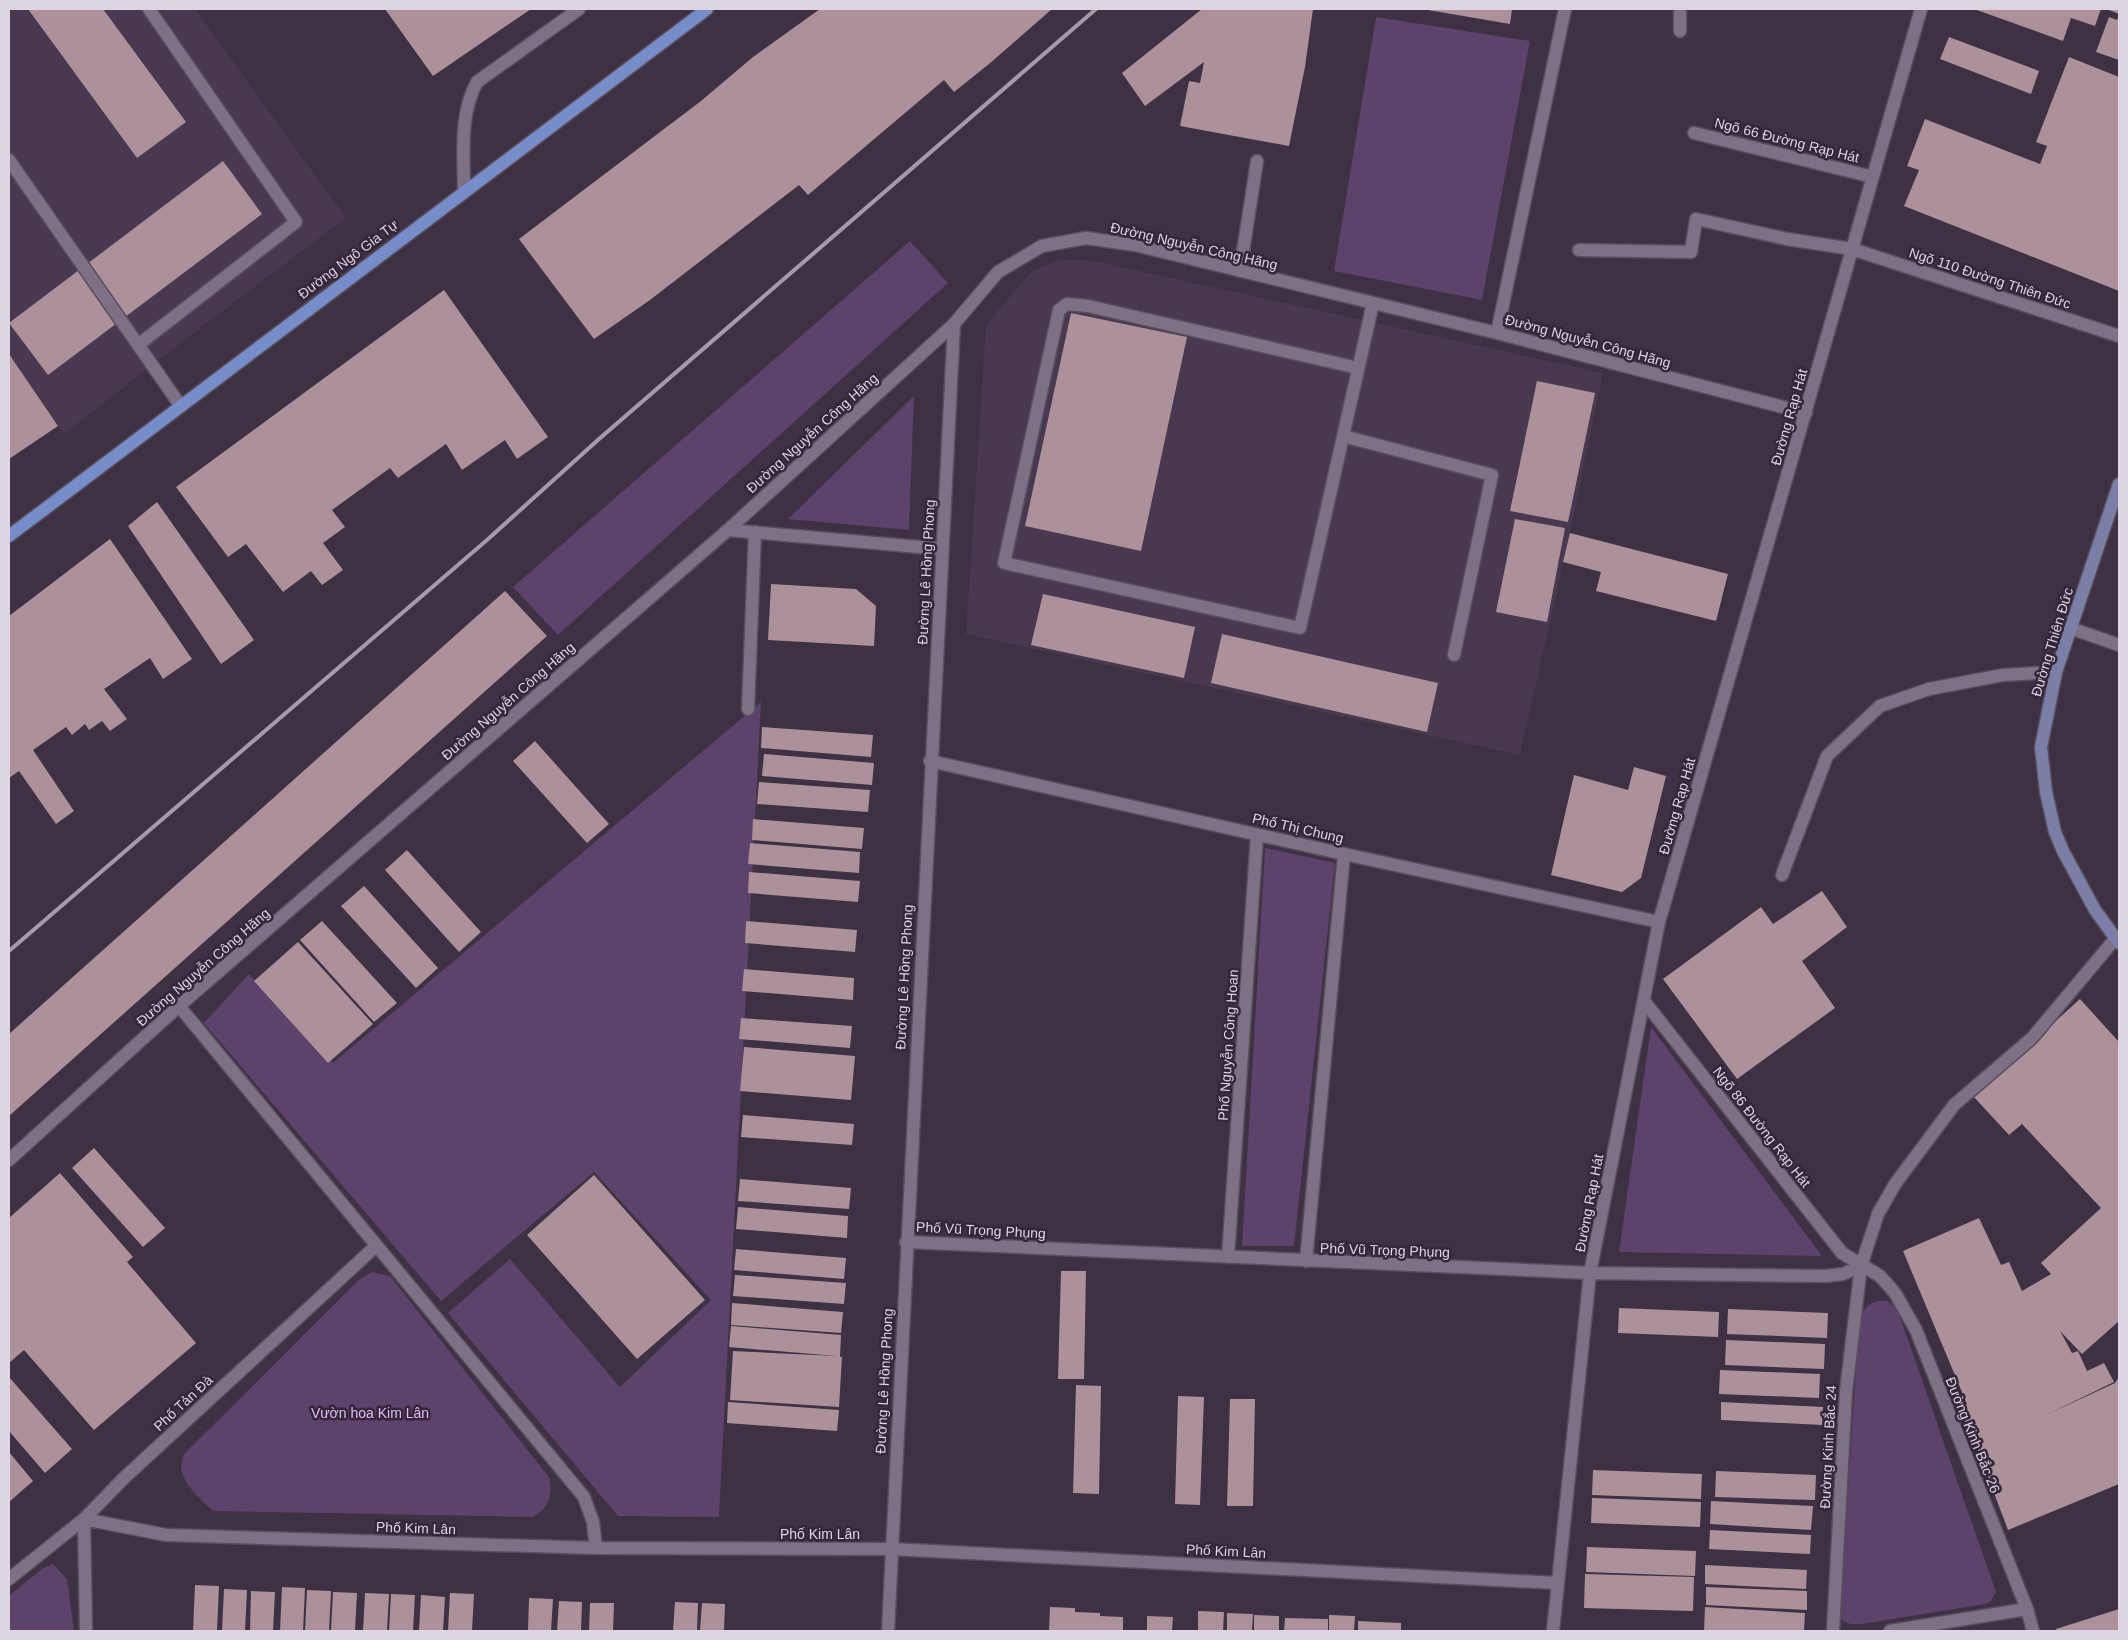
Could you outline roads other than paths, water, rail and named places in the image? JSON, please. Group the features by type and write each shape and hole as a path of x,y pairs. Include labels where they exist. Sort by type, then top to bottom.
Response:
{"main road":[{"name":"Đường Ngô Gia Tự","path":"9,536 180,405 707,9"},
{"name":"Đường Thiên Đức","path":"2117,941 2095,910 2063,851 2055,832 2050,813 2041,747 2056,672 2119,484"}],"street":[{"path":"138,345 296,222 149,9"},
{"path":"464,191 465,124 470,95 477,82 579,9"},
{"path":"1497,333 1565,9"},
{"path":"1680,9 1680,31"},
{"name":"Đường Rạp Hát","path":"1553,1631 1590,1273 1659,922 1921,9"},
{"name":"Ngõ 66 Đường Rạp Hát","path":"1694,133 1873,177"},
{"path":"9,160 180,405"},
{"path":"1240,271 1257,161"},
{"name":"Ngõ 110 Đường Thiên Đức","path":"1578,250 1691,252 1696,219 1852,249 2119,336"},
{"name":"Đường Nguyễn Công Hãng","path":"9,1160 179,1006 728,530 954,324 998,272 1042,246 1086,238 1135,245 1497,333 1806,413"},
{"path":"1358,368 1088,306 1067,304 1058,310 1004,563 1300,628 1373,302"},
{"name":"Đường Lê Hồng Phong","path":"888,1631 930,761 954,324"},
{"path":"1343,436 1492,475 1454,655"},
{"path":"728,530 942,549"},
{"path":"748,709 755,532"},
{"path":"2070,628 2119,645"},
{"path":"1782,874 1827,756 1880,706 1929,690 1994,676 2056,672"},
{"name":"Phố Thị Chung","path":"930,761 1257,835 1659,922"},
{"name":"Phố Nguyễn Công Hoan","path":"1228,1257 1257,835"},
{"path":"1306,1261 1344,854"},
{"name":"Đường Kinh Bắc 24","path":"1833,1631 1846,1391 1861,1266 1878,1214 1895,1184 1954,1105 2032,1038 2117,941"},
{"name":"Ngõ 86 Đường Rạp Hát","path":"1644,1001 1842,1253 1861,1266"},
{"path":"179,1006 584,1497 593,1522 596,1548"},
{"name":"Phố Vũ Trọng Phụng","path":"906,1242 1590,1273 1825,1276 1843,1274 1861,1266"},
{"name":"Phố Tản Đà","path":"9,1579 84,1519 124,1478 376,1246"},
{"name":"Đường Kinh Bắc 26","path":"1861,1266 1880,1276 1895,1293 1916,1330 2027,1610 2033,1631"},
{"path":"84,1519 86,1631"},
{"name":"Phố Kim Lân","path":"84,1519 166,1535 596,1548 891,1549 1558,1583"},
{"path":"1890,1631 2027,1610"}],"railway":[{"path":"9,951 487,540 599,439 1096,9"}],"park label":[{"name":"Vườn hoa Kim Lân","path":"370,1413"}]}
